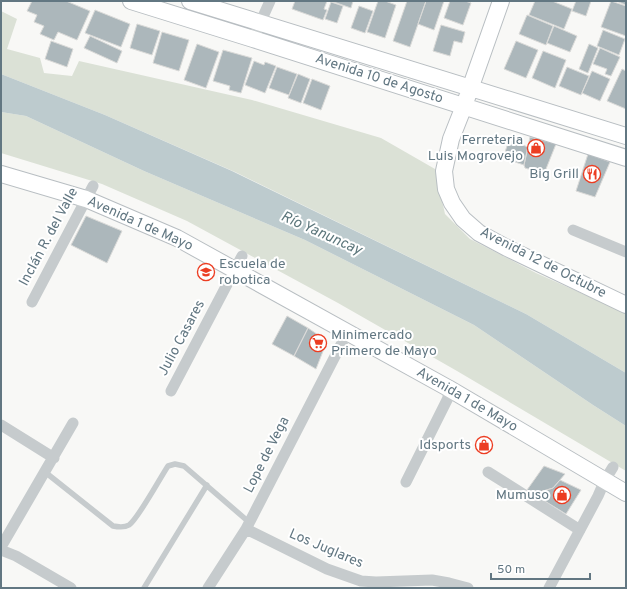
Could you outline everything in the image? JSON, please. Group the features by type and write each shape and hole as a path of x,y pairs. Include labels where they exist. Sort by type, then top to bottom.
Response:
{"main road":[{"name":"Avenida 10 de Agosto","path":"131,1 626,158"},
{"name":"Avenida 10 de Agosto","path":"190,1 260,24 471,87 626,136"},
{"name":"Avenida 12 de Octubre","path":"501,1 451,139 444,171 446,189 452,204 463,219 479,233 507,248 626,304"},
{"name":"Avenida 1 de Mayo","path":"1,174 90,192 177,238 238,263 347,333 609,473 626,493"}],"street":[{"path":"253,39 270,1"},
{"name":"Inclán R. del Valle","path":"32,302 90,192"},
{"path":"573,230 626,252"},
{"name":"Julio Casares","path":"171,391 238,263"},
{"name":"Lope de Vega","path":"208,588 248,526 347,333"},
{"path":"406,482 448,398 448,388"},
{"path":"71,588 1,548 73,423"},
{"path":"1,425 54,458"},
{"path":"488,472 580,530"},
{"path":"549,588 609,473"},
{"name":"Los Juglares","path":"248,526 327,569 361,581 376,582 432,580 468,588"}],"lane":[{"path":"45,472 113,526 119,528 129,525 168,466 175,464 184,466 207,485 248,526"},
{"path":"144,588 207,485"}],"shaded area":[{"path":"1,11 17,19 7,49 40,58 44,73 72,76 79,61 252,100 381,138 435,169 445,214 470,239 536,273 626,313 626,373 526,314 235,172 105,115 1,74"},
{"path":"1,112 26,116 144,171 305,240 474,325 626,426 626,471 457,371 338,303 187,221 102,184 1,153"}],"water":[{"name":"Río Yanuncay","path":"1,74 105,115 232,171 526,314 626,373 626,426 474,325 305,240 144,171 26,116 1,112"}],"building":[{"path":"32,1 66,1 90,11 77,40 58,32 54,40 40,34 44,26 34,22 37,15 27,11"},
{"path":"295,1 327,1 324,9 327,10 323,20 292,9"},
{"path":"331,1 353,1 351,8"},
{"path":"378,1 385,1 396,5 385,38 367,32"},
{"path":"407,1 426,1 410,47 393,41"},
{"path":"426,1 444,1 434,30 418,24"},
{"path":"450,1 465,1 471,3 463,25 444,18"},
{"path":"535,1 552,1 572,9 564,29 529,15"},
{"path":"576,1 591,1 586,16 572,11"},
{"path":"611,1 626,6 626,36 601,27"},
{"path":"616,1 626,1 626,5"},
{"path":"331,2 343,6 337,23 325,19"},
{"path":"359,6 373,11 365,33 351,28"},
{"path":"95,10 130,24 121,47 85,33"},
{"path":"527,15 553,26 546,45 519,34"},
{"path":"137,24 160,31 152,55 130,48"},
{"path":"441,25 465,32 462,43 454,41 450,56 433,51"},
{"path":"554,26 577,36 570,52 547,43"},
{"path":"603,30 625,39 619,55 597,46"},
{"path":"162,32 189,40 179,71 153,63"},
{"path":"90,36 122,51 117,63 84,48"},
{"path":"51,41 73,49 67,67 45,59"},
{"path":"516,41 538,50 526,78 504,69"},
{"path":"197,44 219,52 206,88 184,80"},
{"path":"589,44 598,48 588,73 579,69"},
{"path":"600,48 620,57 611,76 605,74 607,69 593,64"},
{"path":"223,50 252,58 241,93 229,90 230,86 213,81"},
{"path":"543,51 566,60 555,88 532,78"},
{"path":"254,61 264,65 265,62 276,66 265,93 245,85"},
{"path":"277,67 297,74 289,95 269,88"},
{"path":"567,67 589,76 581,95 559,86"},
{"path":"622,69 626,71 626,109 607,101"},
{"path":"592,71 610,79 600,101 582,93"},
{"path":"298,74 310,79 301,103 288,98"},
{"path":"312,79 330,86 321,110 303,103"},
{"path":"530,137 556,144 544,174 525,168 524,165"},
{"path":"509,140 528,147 524,165 503,158"},
{"path":"588,154 610,162 595,197 576,191"},
{"path":"86,216 122,231 107,263 71,245"},
{"path":"287,316 308,328 294,356 272,344"},
{"path":"308,328 327,341 316,369 294,356"},
{"path":"544,466 565,474 553,488 535,495 527,490"},
{"path":"560,480 581,490 566,514 535,495 553,488"}],"place":[{"name":"Ferreteria Luis Mogrovejo","path":"536,148"},
{"name":"Big Grill","path":"592,174"},
{"name":"Escuela de robotica","path":"206,272"},
{"name":"Minimercado Primero de Mayo","path":"318,343"},
{"name":"Idsports","path":"484,445"},
{"name":"Mumuso","path":"562,495"}]}
